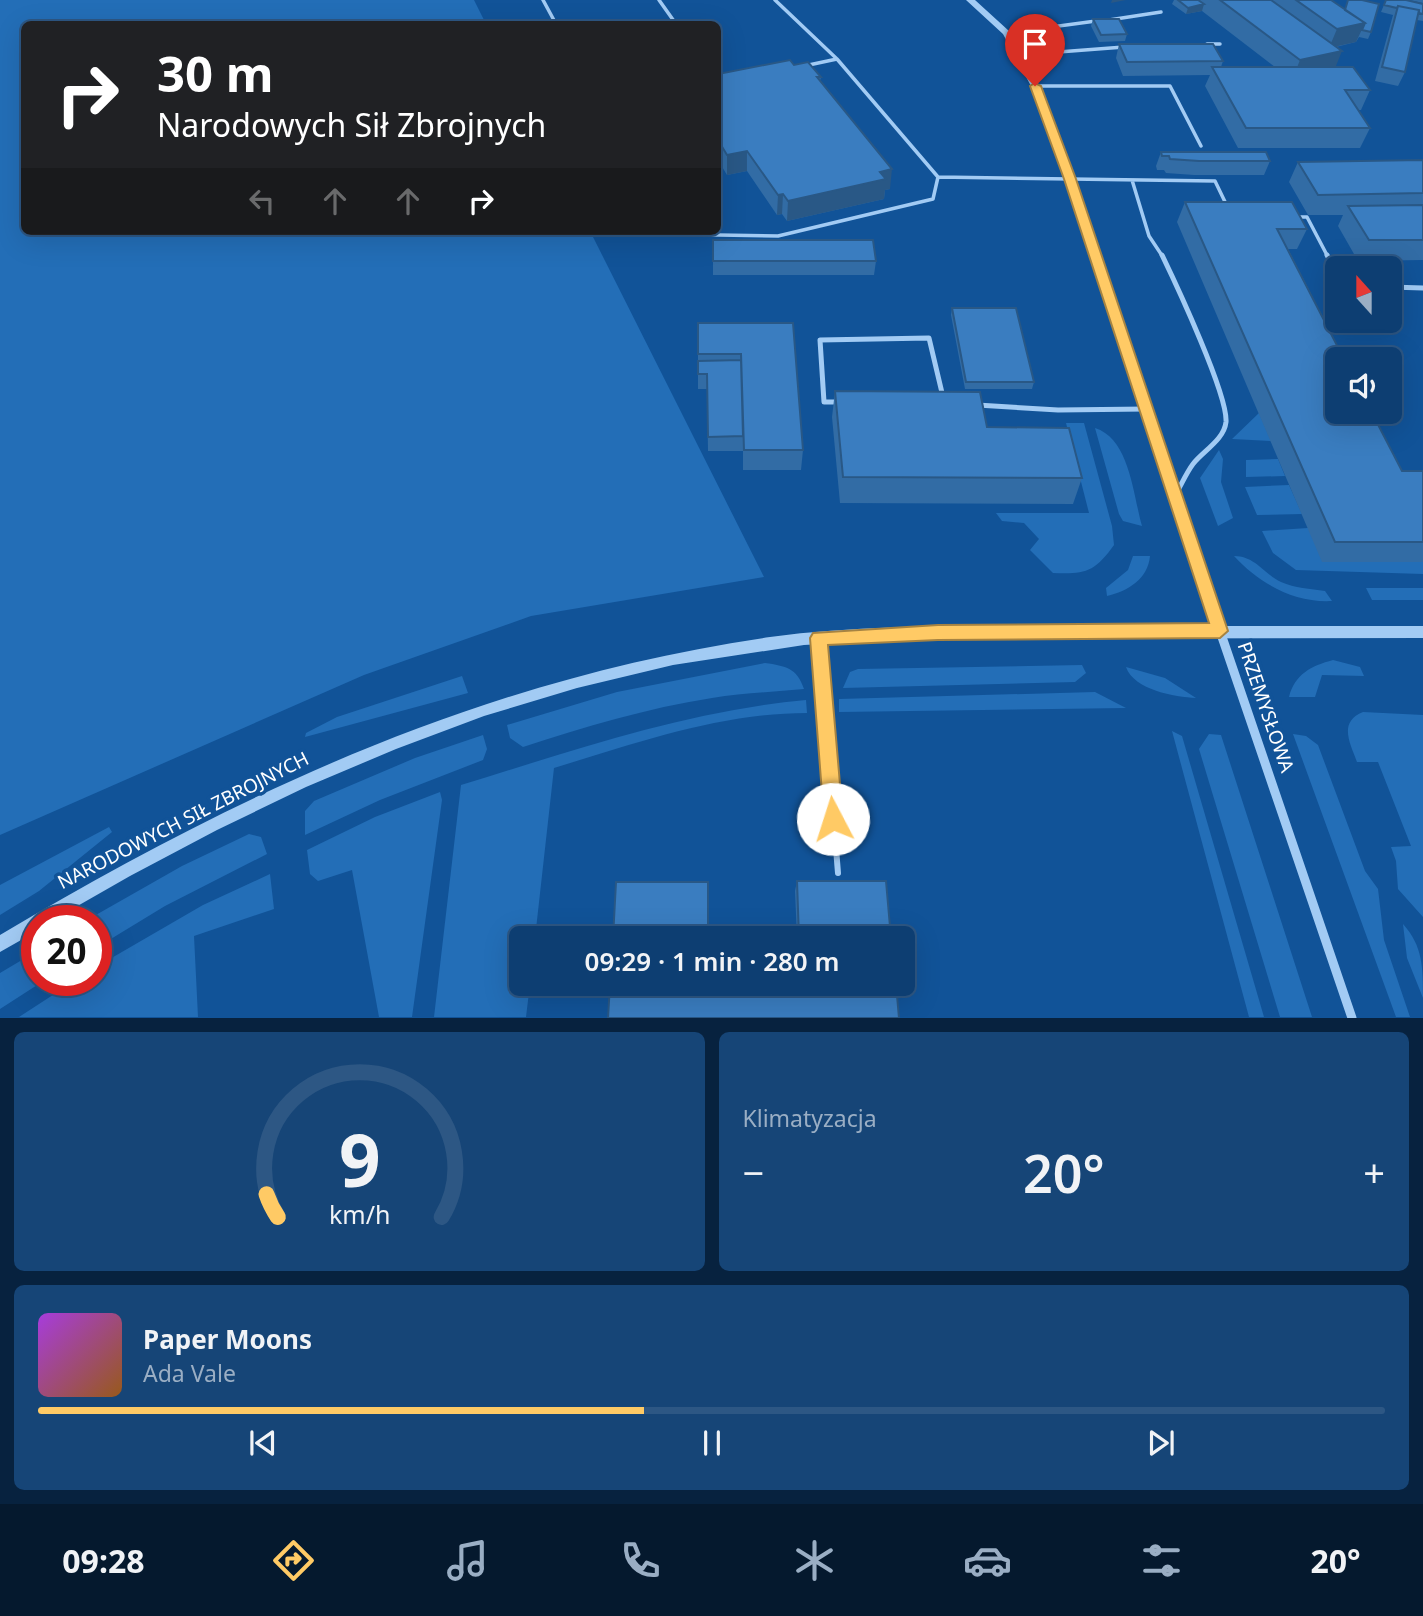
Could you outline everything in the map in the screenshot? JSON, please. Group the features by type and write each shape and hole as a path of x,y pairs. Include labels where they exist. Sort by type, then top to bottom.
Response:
{"street":[{"name":"PRZEMYSŁOWA","path":"970,0 993,19"},
{"name":"PRZEMYSŁOWA","path":"979,0 1006,33 1035,86 1070,179 1352,1017"},
{"name":"NARODOWYCH SIŁ ZBROJNYCH","path":"66,905 156,854 336,765 489,708 634,667 734,648 819,638 938,632 1423,632"},
{"name":"NARODOWYCH SIŁ ZBROJNYCH","path":"0,944 21,931"}],"lane":[{"path":"543,0 554,21"},
{"path":"659,0 675,21"},
{"path":"775,0 837,59 938,177 1215,181 1233,218"},
{"path":"1006,33 1161,12"},
{"path":"1195,45 1220,44"},
{"path":"1019,55 1132,47"},
{"path":"797,67 837,59"},
{"path":"1035,86 1170,86 1201,146"},
{"path":"691,235 760,237 796,234 933,199 938,177"},
{"path":"1132,180 1149,236 1183,299 1223,404 1226,423 1217,440 1193,464 1175,495"},
{"path":"1295,218 1307,217 1328,256"},
{"path":"1402,287 1423,288"},
{"path":"851,402 824,402 820,340 929,338 944,402 931,402"},
{"path":"970,404 1058,410 1146,409"},
{"path":"819,638 838,873"}],"shaded area":[{"path":"0,0 474,0 484,21 21,21 21,235 592,235 764,577 531,616 364,675 0,835"},
{"path":"1259,413 1271,441 1232,439"},
{"path":"1066,423 1084,423 1112,526 1114,545 1101,561 1088,570 1053,573 1030,550 1039,539 1024,523 1002,521 996,513 1089,513"},
{"path":"1095,428 1107,434 1123,456 1142,526 1123,521 1119,514"},
{"path":"1219,450 1223,459 1221,482 1233,518 1218,526 1200,478"},
{"path":"1278,459 1285,476 1246,477 1246,460"},
{"path":"1289,485 1302,514 1257,515 1245,487"},
{"path":"1308,528 1423,561 1423,574 1296,570 1273,553 1262,531"},
{"path":"1133,556 1150,556 1145,571 1136,583 1107,596 1106,588 1128,570"},
{"path":"1234,556 1248,559 1281,582 1325,591 1332,601 1304,599 1278,590 1255,575"},
{"path":"1366,588 1423,588 1423,600 1372,600"},
{"path":"1333,660 1360,667 1364,676 1322,675 1315,697 1289,697 1295,682 1305,672"},
{"path":"765,663 790,669 798,676 804,689 688,702 593,725 523,747 510,738 507,725 617,692"},
{"path":"1082,665 1086,673 1075,682 843,688 850,672 858,669"},
{"path":"1126,667 1165,678 1196,698 1167,694 1146,687 1130,675"},
{"path":"462,676 468,693 305,737 306,733 337,717"},
{"path":"1095,692 1126,708 839,712 839,699"},
{"path":"806,700 807,713 775,714 711,724 554,768 536,926 509,926 509,996 529,996 526,1017 434,1017 461,785 675,722 762,705"},
{"path":"1363,712 1423,715 1423,917 1398,889 1396,861 1391,847 1411,846 1378,762 1357,762 1349,740 1348,727 1351,721"},
{"path":"1172,731 1182,736 1264,1017 1249,1017"},
{"path":"1209,734 1221,735 1312,1017 1280,1017 1199,749"},
{"path":"1293,734 1306,736 1318,745 1365,871 1378,889 1384,940 1410,1017 1396,1017"},
{"path":"483,735 487,749 483,760 380,800 305,835 305,811 314,801 415,758"},
{"path":"440,792 442,800 412,1017 379,1017 352,870 318,881 310,874 307,850 375,817"},
{"path":"109,827 112,832 39,891 0,915 0,885"},
{"path":"249,834 261,837 267,854 165,906 112,938 112,906 182,866"},
{"path":"270,874 274,909 194,936 198,1017 19,1017 51,996 112,996 112,958 203,905"},
{"path":"1403,924 1418,949 1422,967 1423,998 1407,958"},
{"path":"21,961 21,995 0,1009 0,973"}],"building":[{"path":"1178,0 1198,0 1204,4 1188,8"},
{"path":"1220,0 1271,0 1342,51 1300,60"},
{"path":"1296,0 1331,0 1365,23 1337,29"},
{"path":"1348,0 1379,4 1371,32 1362,30 1365,23 1345,10"},
{"path":"1386,0 1406,0 1423,4 1423,14 1419,13 1419,10 1384,5"},
{"path":"1398,6 1419,10 1405,72 1382,67"},
{"path":"1093,19 1119,19 1127,34 1101,35"},
{"path":"1119,44 1213,44 1223,61 1127,62"},
{"path":"790,60 794,65 808,62 821,77 817,77 892,169 880,172 886,179 788,201 783,194 778,195 747,151 727,155 721,145 721,73"},
{"path":"1212,67 1353,67 1370,90 1345,90 1370,128 1246,128"},
{"path":"1161,152 1266,152 1270,161 1170,159 1169,156 1162,156"},
{"path":"1423,160 1423,193 1318,195 1298,162"},
{"path":"1185,202 1292,202 1307,229 1277,229 1325,322 1325,333 1331,333 1338,347 1325,347 1325,424 1378,424 1402,471 1423,471 1423,542 1335,542"},
{"path":"1423,205 1423,240 1369,240 1348,206"},
{"path":"713,240 873,240 876,261 713,261"},
{"path":"952,308 1016,308 1034,382 966,382"},
{"path":"698,323 793,323 803,450 744,450 741,354 698,354"},
{"path":"741,360 743,436 708,437 707,374 698,374 698,361"},
{"path":"835,391 980,392 987,427 1069,428 1082,478 843,477"},
{"path":"797,881 886,881 890,926 799,926"},
{"path":"616,882 708,882 708,926 614,926"},
{"path":"609,996 897,996 899,1018 608,1018"}],"route":[{"path":"833,819 819,638 938,632 1220,631 1070,179 1035,86"}]}
